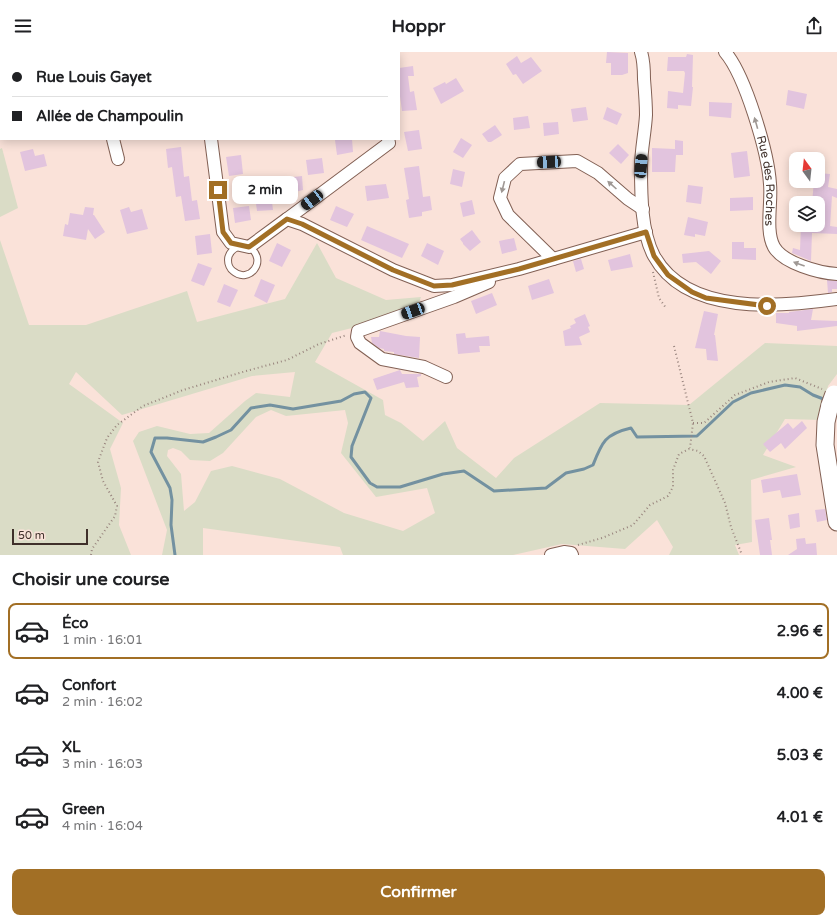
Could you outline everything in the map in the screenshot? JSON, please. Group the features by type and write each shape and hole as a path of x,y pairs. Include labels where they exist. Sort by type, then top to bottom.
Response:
{"street":[{"path":"642,52 646,114 641,166 643,209 646,232 654,256 668,275 692,292 706,298 767,306 837,299"},
{"name":"Rue des Roches","path":"725,52 734,65 743,85 753,112 768,167 770,185 770,234 772,243 780,254 790,261 807,267 837,274"},
{"path":"113,140 118,159"},
{"path":"211,140 223,232 231,243 244,246 287,219 389,143 388,140"},
{"path":"553,259 508,215 500,198 505,178 520,164 577,161 598,173 628,199 643,209"},
{"path":"287,219 302,224 393,270 434,286 452,285 519,269 646,232"},
{"path":"446,377 424,367 382,358 360,343 356,337 358,331 454,296 519,269"},
{"path":"831,394 826,422 825,445 837,522"},
{"path":"551,555 564,552 571,554"}],"lane":[{"path":"244,246 256,254 258,263 256,268 249,274 239,275 231,270 228,260 231,251 244,246"}],"path":[{"path":"653,274 659,298 666,308"},
{"path":"91,555 92,549 115,516 117,506 103,481 98,462 106,438 118,425 143,406 183,390 287,360 319,344 358,331"},
{"path":"674,346 693,424 690,449"},
{"path":"693,424 704,423 735,395 769,382 795,378 831,394"},
{"path":"571,554 575,546 602,538 633,525 650,505 668,496 674,487 673,470 679,454 690,449 698,451 704,456 725,503 731,527 742,555"}],"green space":[{"path":"2,148 18,208 0,217 0,149"},
{"path":"0,240 29,325 86,325 187,291 197,322 285,299 317,243 336,278 386,300 421,297 414,316 388,319 332,333 315,362 383,400 385,415 401,423 423,441 445,421 457,448 496,478 514,458 600,403 689,405 765,343 837,346 837,374 828,386 821,420 785,419 763,455 796,467 751,480 752,542 735,545 739,555 669,555 673,547 657,520 625,549 562,544 513,555 343,555 340,547 203,528 203,555 162,555 167,530 133,441 139,432 157,426 190,434 209,433 256,393 290,397 295,372 252,376 122,415 76,372 69,384 123,423 110,449 121,488 119,525 131,555 0,555","holes":["271,410 286,416 345,410 348,423 341,453 376,497 427,488 435,513 403,531 344,513 280,479 232,466 211,471 195,502 184,511 181,474 167,456 168,450 173,448 181,451 190,460 210,461 223,453 256,417"]}],"building":[{"path":"607,52 628,53 628,73 622,75 611,75 611,63 606,63"},
{"path":"687,54 693,55 693,87 691,106 678,105 678,109 667,108 668,91 683,93 685,73 684,71 667,71 668,57 686,57"},
{"path":"517,56 521,63 531,57 542,71 523,84 516,74 513,75 506,64"},
{"path":"413,66 414,76 408,76 410,92 414,91 417,110 402,111 400,96 400,68"},
{"path":"456,78 464,91 441,104 433,88 445,82 446,84"},
{"path":"788,90 807,94 804,109 786,105"},
{"path":"709,102 732,103 731,118 709,116"},
{"path":"586,107 588,120 573,122 571,109"},
{"path":"607,107 622,114 617,125 603,119"},
{"path":"528,116 530,128 514,130 513,118"},
{"path":"558,122 559,134 544,136 543,123"},
{"path":"495,125 502,135 491,142 488,142 482,134"},
{"path":"419,130 422,149 408,151 404,132"},
{"path":"461,138 472,145 463,158 453,152"},
{"path":"335,140 352,140 353,152 337,155"},
{"path":"675,140 683,141 683,155 676,155 675,172 652,172 652,148 675,149"},
{"path":"618,144 629,155 621,164 609,153"},
{"path":"181,147 184,177 189,176 192,201 197,200 200,219 185,221 181,196 176,197 172,167 168,168 166,149"},
{"path":"33,149 35,156 44,154 47,166 25,171 20,152"},
{"path":"747,151 750,176 734,178 731,153"},
{"path":"241,155 243,174 229,176 226,157"},
{"path":"322,158 324,173 308,175 306,160"},
{"path":"419,166 423,197 430,196 432,210 422,212 422,216 409,218 406,200 409,199 404,168"},
{"path":"453,169 465,172 462,187 450,184"},
{"path":"825,174 830,174 828,187 837,189 837,198 832,196 830,226 837,227 837,234 812,233 811,261 792,253 793,248 800,250 801,232 825,232 825,196 813,196 813,188 825,188"},
{"path":"302,176 303,190 287,194 285,178"},
{"path":"386,184 389,198 367,201 365,186"},
{"path":"688,185 703,187 701,204 686,202"},
{"path":"271,194 273,210 257,211 255,196"},
{"path":"753,197 753,210 730,211 730,198"},
{"path":"472,200 475,214 463,217 460,203"},
{"path":"249,206 251,220 235,223 233,208"},
{"path":"336,206 354,214 347,227 330,220"},
{"path":"85,207 94,208 93,215 105,232 95,239 88,229 86,240 63,236 65,224 68,225 70,213 83,215"},
{"path":"129,207 131,212 142,209 148,229 127,234 120,210"},
{"path":"688,217 708,222 705,236 695,234 695,237 684,235"},
{"path":"367,226 409,244 402,258 361,240"},
{"path":"472,230 481,242 470,251 460,239"},
{"path":"210,234 212,253 197,255 195,236"},
{"path":"514,238 517,250 502,254 499,241"},
{"path":"732,242 744,242 744,248 756,248 756,260 732,259"},
{"path":"277,243 291,250 282,267 269,261"},
{"path":"427,243 444,251 438,265 421,256"},
{"path":"709,251 721,261 711,274 696,262 683,263 682,254"},
{"path":"630,254 633,267 611,271 608,260"},
{"path":"581,259 584,269 576,272 573,261"},
{"path":"198,263 212,268 204,286 191,281"},
{"path":"261,279 275,285 267,303 254,296"},
{"path":"549,279 554,293 532,300 528,286"},
{"path":"827,280 837,281 837,289 832,289 832,292 828,293"},
{"path":"224,284 238,290 230,307 217,302"},
{"path":"492,293 497,305 476,314 471,301"},
{"path":"813,309 811,320 837,321 837,326 797,331 797,326 776,323 776,313 789,313"},
{"path":"704,311 718,314 714,335 718,361 707,360 706,349 695,348"},
{"path":"585,314 590,326 588,327 590,332 579,337 582,345 565,346 563,331 571,328 570,326 576,323 574,319"},
{"path":"380,331 420,337 419,358 394,354 394,352 384,351 384,349 379,348 372,343 371,337 379,337"},
{"path":"465,333 466,338 489,336 490,346 479,346 480,352 458,354 456,334"},
{"path":"400,370 402,374 421,374 421,376 417,377 419,387 406,388 404,382 377,390 373,379"},
{"path":"802,421 807,428 785,449 781,443 770,452 763,444 788,423 793,429"},
{"path":"797,474 801,495 782,498 780,490 763,493 761,480"},
{"path":"825,509 827,520 817,522 815,510"},
{"path":"799,513 800,527 790,529 788,515"},
{"path":"769,518 772,540 770,540 772,555 760,555 755,520"},
{"path":"805,538 806,544 816,543 817,555 788,555 797,549 796,539"}],"waterway":[{"path":"175,555 171,525 172,500 170,488 151,452 155,438 203,442 231,430 251,408 270,405 293,409 341,401 354,394 365,392 371,398 352,446 351,457 370,483 377,487 400,487 443,474 464,471 494,491 546,488 566,473 584,469 593,465 599,450 606,440 610,436 622,430 631,428 637,437 697,436 733,402 751,393 785,385 800,387 813,395 826,400"}],"route":[{"path":"218,190 223,232 231,243 239,246 249,247 287,219 302,224 393,270 434,286 452,285 519,269 646,232 654,256 668,275 692,292 706,298 767,306"}]}
